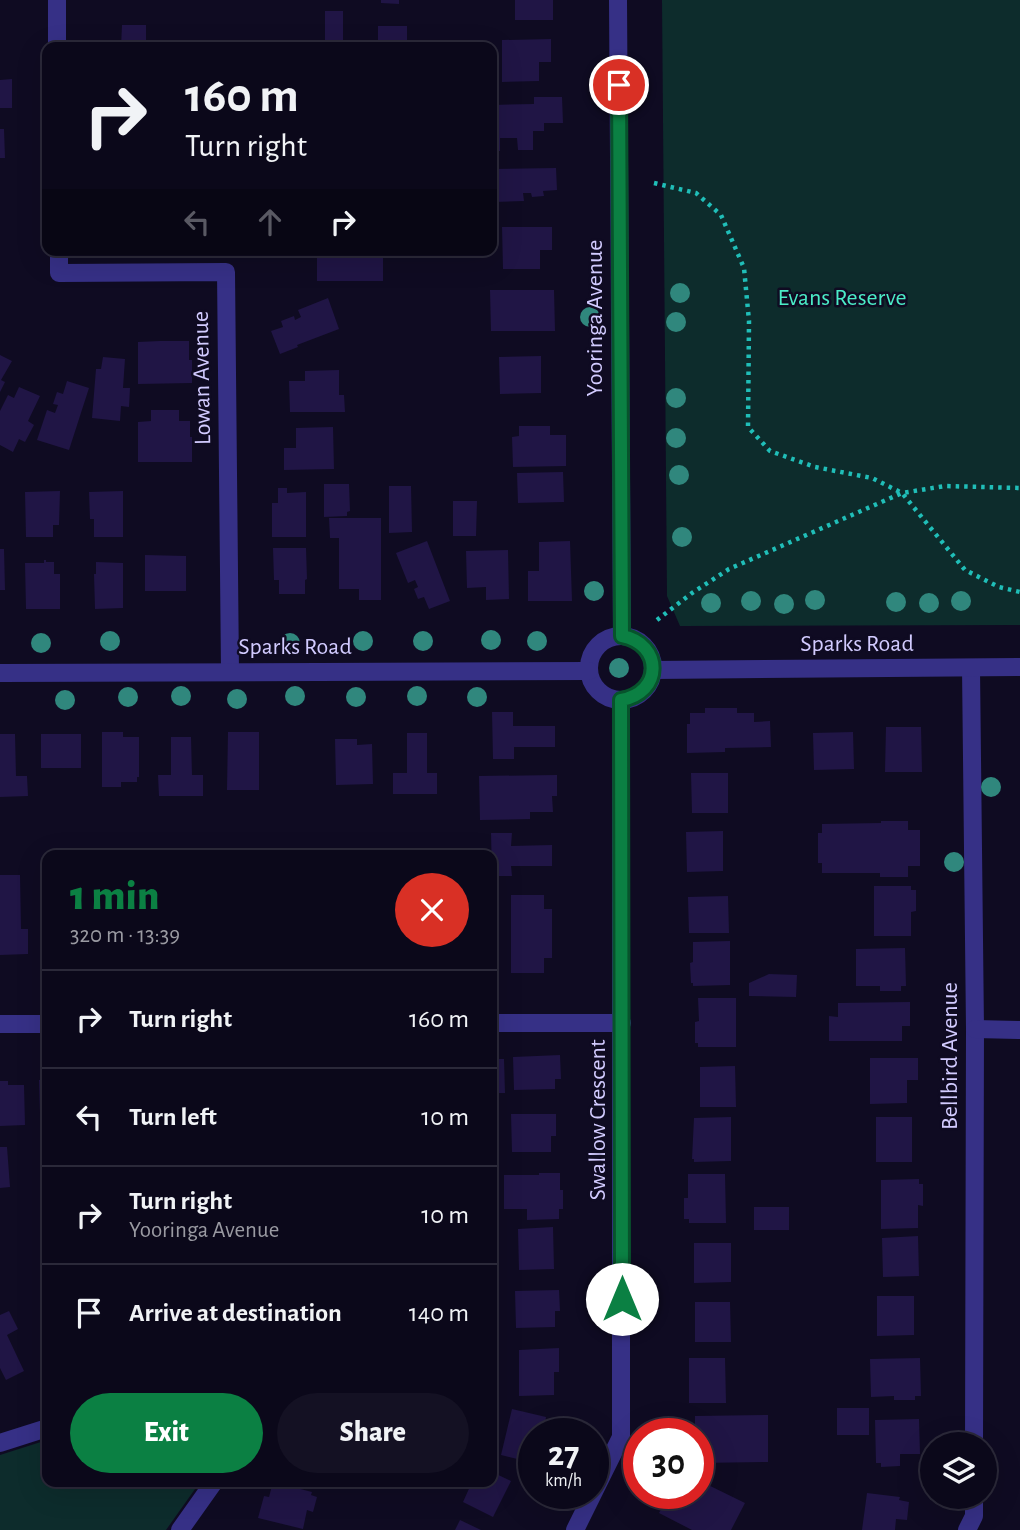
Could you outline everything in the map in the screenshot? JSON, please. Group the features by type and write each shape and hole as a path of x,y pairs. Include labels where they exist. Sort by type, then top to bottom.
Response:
{"street":[{"path":"57,0 57,42"},
{"name":"Yooringa Avenue","path":"618,0 622,636"},
{"name":"Lowan Avenue","path":"59,256 59,273 226,272 230,671"},
{"path":"622,636 641,643 648,651 653,670 646,688 639,694 621,700 603,694 596,688 589,671 595,650 611,638 622,636"},
{"name":"Sparks Road","path":"653,670 1020,667"},
{"name":"Bellbird Avenue","path":"971,668 975,1029 974,1432"},
{"name":"Sparks Road","path":"0,673 589,671"},
{"name":"Swallow Crescent","path":"575,1530 621,1437 621,700"},
{"path":"497,1023 622,1023"},
{"path":"0,1024 42,1024"},
{"path":"975,1029 1020,1030"},
{"path":"0,1443 42,1430"},
{"path":"180,1530 210,1487"},
{"path":"968,1530 974,1509"}],"path":[{"path":"654,183 696,193 721,215 744,268 749,321 748,427 770,451 815,467 872,478 902,492 965,570 999,587 1020,592"},
{"path":"657,620 729,569 902,492 945,486 1020,488"}],"green space":[{"name":"Evans Reserve","path":"662,0 1020,0 1020,625 680,626 667,596"},
{"path":"42,1442 42,1487 196,1487 166,1530 0,1530 0,1455"}],"building":[{"path":"381,0 399,0 399,4 381,3"},
{"path":"515,0 553,0 553,20 515,20"},
{"path":"325,11 343,11 343,42 325,42"},
{"path":"122,25 146,25 146,42 121,42"},
{"path":"378,26 407,26 407,42 378,42"},
{"path":"551,39 551,62 539,62 539,81 502,82 502,40"},
{"path":"12,79 12,108 0,108 0,80"},
{"path":"534,97 562,97 563,123 544,123 544,131 533,131 533,150 518,150 517,138 500,138 500,151 497,151 497,105 534,104"},
{"path":"0,129 4,129 5,158 0,158"},
{"path":"556,168 557,190 543,191 544,196 532,197 531,193 523,193 524,201 497,202 497,169"},
{"path":"502,227 552,227 552,250 540,250 540,269 503,269"},
{"path":"317,256 383,256 383,281 317,281"},
{"path":"490,290 554,290 555,331 491,331"},
{"path":"328,298 339,329 280,354 271,331 283,327 281,321 294,316 295,320 301,317 298,310"},
{"path":"189,341 192,383 138,384 138,342"},
{"path":"0,355 12,361 1,380 5,382 0,392"},
{"path":"541,356 541,393 500,394 499,357"},
{"path":"103,357 125,359 123,388 130,388 129,407 121,406 120,421 92,418 96,369 101,369"},
{"path":"339,370 339,395 344,395 345,412 290,412 289,381 305,381 305,371"},
{"path":"67,381 89,388 69,450 37,440 47,410 55,413 58,405 53,404 57,392 63,394"},
{"path":"19,387 40,396 28,421 34,425 25,442 19,439 13,452 0,445 0,411 8,395 14,398"},
{"path":"151,410 179,410 179,421 190,421 192,462 138,462 138,422 151,421"},
{"path":"519,426 550,426 550,435 566,435 566,466 513,467 512,437 519,436"},
{"path":"333,427 334,469 284,470 284,448 296,448 296,428"},
{"path":"563,472 564,502 518,503 517,473"},
{"path":"324,484 349,484 350,511 347,516 324,517"},
{"path":"389,486 411,486 412,532 389,533"},
{"path":"278,488 287,488 287,493 306,492 306,537 272,537 272,503 278,503"},
{"path":"60,491 59,525 53,525 53,537 26,537 25,492"},
{"path":"123,491 123,537 94,537 89,492"},
{"path":"453,501 477,501 476,536 453,536"},
{"path":"329,518 381,518 381,600 359,600 359,589 339,589 339,538 330,538"},
{"path":"427,541 450,601 429,609 424,597 418,599 414,589 418,587 415,580 408,583 396,553"},
{"path":"570,541 572,601 528,601 528,571 539,571 539,542"},
{"path":"273,548 306,548 305,594 279,594 279,580 274,580"},
{"path":"0,549 4,549 5,590 0,590"},
{"path":"508,550 509,599 486,600 486,587 467,588 466,551"},
{"path":"145,555 186,556 186,591 145,591"},
{"path":"44,560 54,562 54,574 60,574 60,609 26,609 25,563 44,563"},
{"path":"96,562 123,563 123,608 95,609"},
{"path":"705,708 737,708 737,713 754,713 754,722 770,721 771,747 725,748 725,752 687,753 687,724 690,724 690,713 705,713"},
{"path":"492,712 513,712 513,726 555,726 555,747 514,747 514,759 493,759"},
{"path":"886,727 921,727 922,772 885,772"},
{"path":"102,732 123,732 123,737 139,737 137,782 121,782 121,787 102,787"},
{"path":"228,732 259,732 259,790 227,790"},
{"path":"853,732 854,769 814,770 813,733"},
{"path":"407,733 427,733 427,773 437,773 437,794 393,794 393,773 407,773"},
{"path":"0,734 15,734 16,776 27,776 28,796 0,797"},
{"path":"41,734 81,734 81,768 41,768"},
{"path":"171,737 191,737 192,775 203,775 203,796 159,796 158,775 171,775"},
{"path":"335,739 357,739 357,745 372,744 373,784 336,785"},
{"path":"691,773 728,773 728,813 692,813"},
{"path":"557,775 557,796 552,796 553,812 530,812 530,819 480,820 479,776"},
{"path":"908,821 908,830 920,830 920,866 908,866 908,877 880,877 880,873 822,873 822,863 818,863 818,833 822,833 822,824"},
{"path":"723,831 723,871 687,872 686,832"},
{"path":"491,833 512,833 511,846 552,845 552,866 511,866 512,876 497,876 497,850 491,850"},
{"path":"0,875 20,875 21,929 28,929 28,954 0,955"},
{"path":"874,886 911,886 911,890 916,890 916,911 911,912 911,936 874,936"},
{"path":"511,895 544,895 544,909 552,909 552,958 544,958 544,973 511,973"},
{"path":"728,896 729,933 689,933 688,897"},
{"path":"730,941 730,985 693,986 690,963 693,962 693,942"},
{"path":"905,948 906,986 901,986 901,991 880,991 880,986 856,986 856,949"},
{"path":"769,974 797,975 796,997 749,996 749,983"},
{"path":"698,998 736,998 736,1047 698,1047 698,1043 695,1043 695,1022 699,1021"},
{"path":"910,1002 910,1026 902,1026 902,1041 829,1041 829,1016 838,1017 838,1003"},
{"path":"560,1055 561,1079 555,1079 555,1089 514,1090 513,1057"},
{"path":"870,1058 918,1058 918,1080 907,1080 907,1103 870,1104"},
{"path":"497,1059 504,1059 505,1093 497,1093"},
{"path":"735,1066 736,1107 700,1107 700,1067"},
{"path":"39,1080 42,1080 42,1114 40,1114"},
{"path":"0,1081 8,1081 8,1085 24,1085 25,1125 0,1126"},
{"path":"511,1114 556,1114 556,1136 551,1136 551,1152 512,1152"},
{"path":"731,1117 731,1161 694,1162 694,1118"},
{"path":"876,1117 912,1117 912,1162 876,1162"},
{"path":"0,1147 7,1147 10,1187 0,1188"},
{"path":"560,1173 563,1209 559,1209 559,1219 527,1220 527,1209 504,1209 504,1175"},
{"path":"688,1174 725,1174 726,1223 689,1223 689,1219 684,1219 684,1198 688,1198"},
{"path":"919,1179 919,1184 923,1184 923,1206 918,1205 918,1228 881,1229 881,1180"},
{"path":"497,1181 498,1181 497,1220"},
{"path":"754,1207 789,1207 789,1230 754,1230"},
{"path":"553,1227 554,1269 519,1270 518,1229"},
{"path":"918,1236 919,1276 883,1277 882,1238"},
{"path":"694,1243 731,1243 731,1282 694,1283"},
{"path":"559,1290 560,1311 555,1311 555,1327 516,1328 515,1291"},
{"path":"877,1296 914,1296 914,1335 877,1336"},
{"path":"695,1302 730,1302 731,1342 695,1342"},
{"path":"9,1311 18,1329 7,1335 24,1371 6,1380 0,1368 0,1315"},
{"path":"559,1348 559,1372 554,1372 554,1395 519,1396 519,1350"},
{"path":"689,1358 725,1358 726,1403 689,1403"},
{"path":"920,1358 921,1396 915,1396 915,1400 894,1400 894,1396 871,1397 870,1359"},
{"path":"837,1408 869,1408 869,1435 837,1435"},
{"path":"512,1409 546,1417 518,1418 518,1459 501,1455"},
{"path":"768,1415 768,1462 714,1463 714,1418 695,1416"},
{"path":"919,1419 920,1454 900,1454 900,1466 881,1467 881,1463 876,1463 875,1420"},
{"path":"497,1474 511,1481 493,1517 463,1502 470,1487 497,1487"},
{"path":"272,1487 292,1487 312,1492 311,1495 317,1497 313,1512 307,1510 303,1529 258,1518 264,1496 269,1497"},
{"path":"714,1488 745,1503 731,1530 692,1530 659,1513 661,1509 714,1509"},
{"path":"867,1493 900,1497 899,1500 909,1502 907,1520 896,1519 895,1530 862,1530"},
{"path":"460,1520 481,1530 455,1530"}],"route":[{"path":"619,85 622,636 641,643 652,660 653,670 646,688 639,694 621,700 622,1299"}]}
